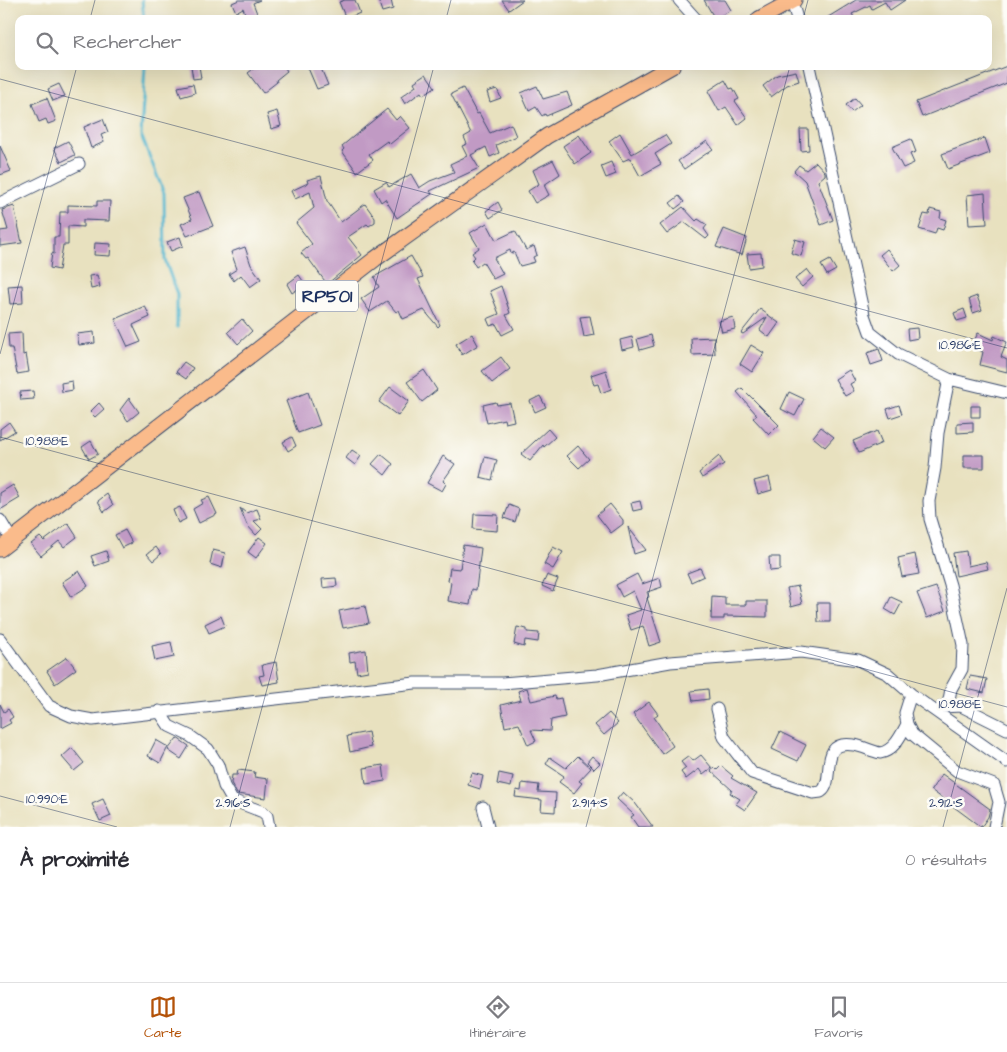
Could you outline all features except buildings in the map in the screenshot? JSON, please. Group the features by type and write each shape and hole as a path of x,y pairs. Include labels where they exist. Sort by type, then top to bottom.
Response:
{"main road":[{"path":"766,15 793,0"},
{"name":"RP501","path":"6,545 375,258 547,136 665,70"}],"street":[{"path":"679,0 692,15"},
{"path":"793,0 796,15"},
{"path":"810,70 864,315 870,332 898,354 949,379 1007,393"},
{"path":"0,203 79,164"},
{"path":"948,705 951,689 962,669 963,646 950,585 930,519 929,501 935,468 938,433 949,379"},
{"path":"0,520 6,545"},
{"path":"0,639 49,706 71,716 93,720 415,683 502,683 578,677 670,662 800,652 858,660 888,674 911,694 1007,762"},
{"path":"911,694 905,713 907,724 912,734 957,771 994,785 999,802 994,827"},
{"path":"933,709 956,704 969,708 1007,729"},
{"path":"718,709 724,737 752,772 813,793 821,792 826,786 829,756 834,749 851,744 880,753 885,752 896,742 907,724"},
{"path":"159,711 169,726 190,736 208,749 218,765 228,796 232,800 263,812 267,816 269,827"},
{"path":"483,807 488,827"}],"waterway":[{"path":"142,0 144,15"},
{"path":"145,70 141,135 164,193 165,260 177,294 177,327"}]}
